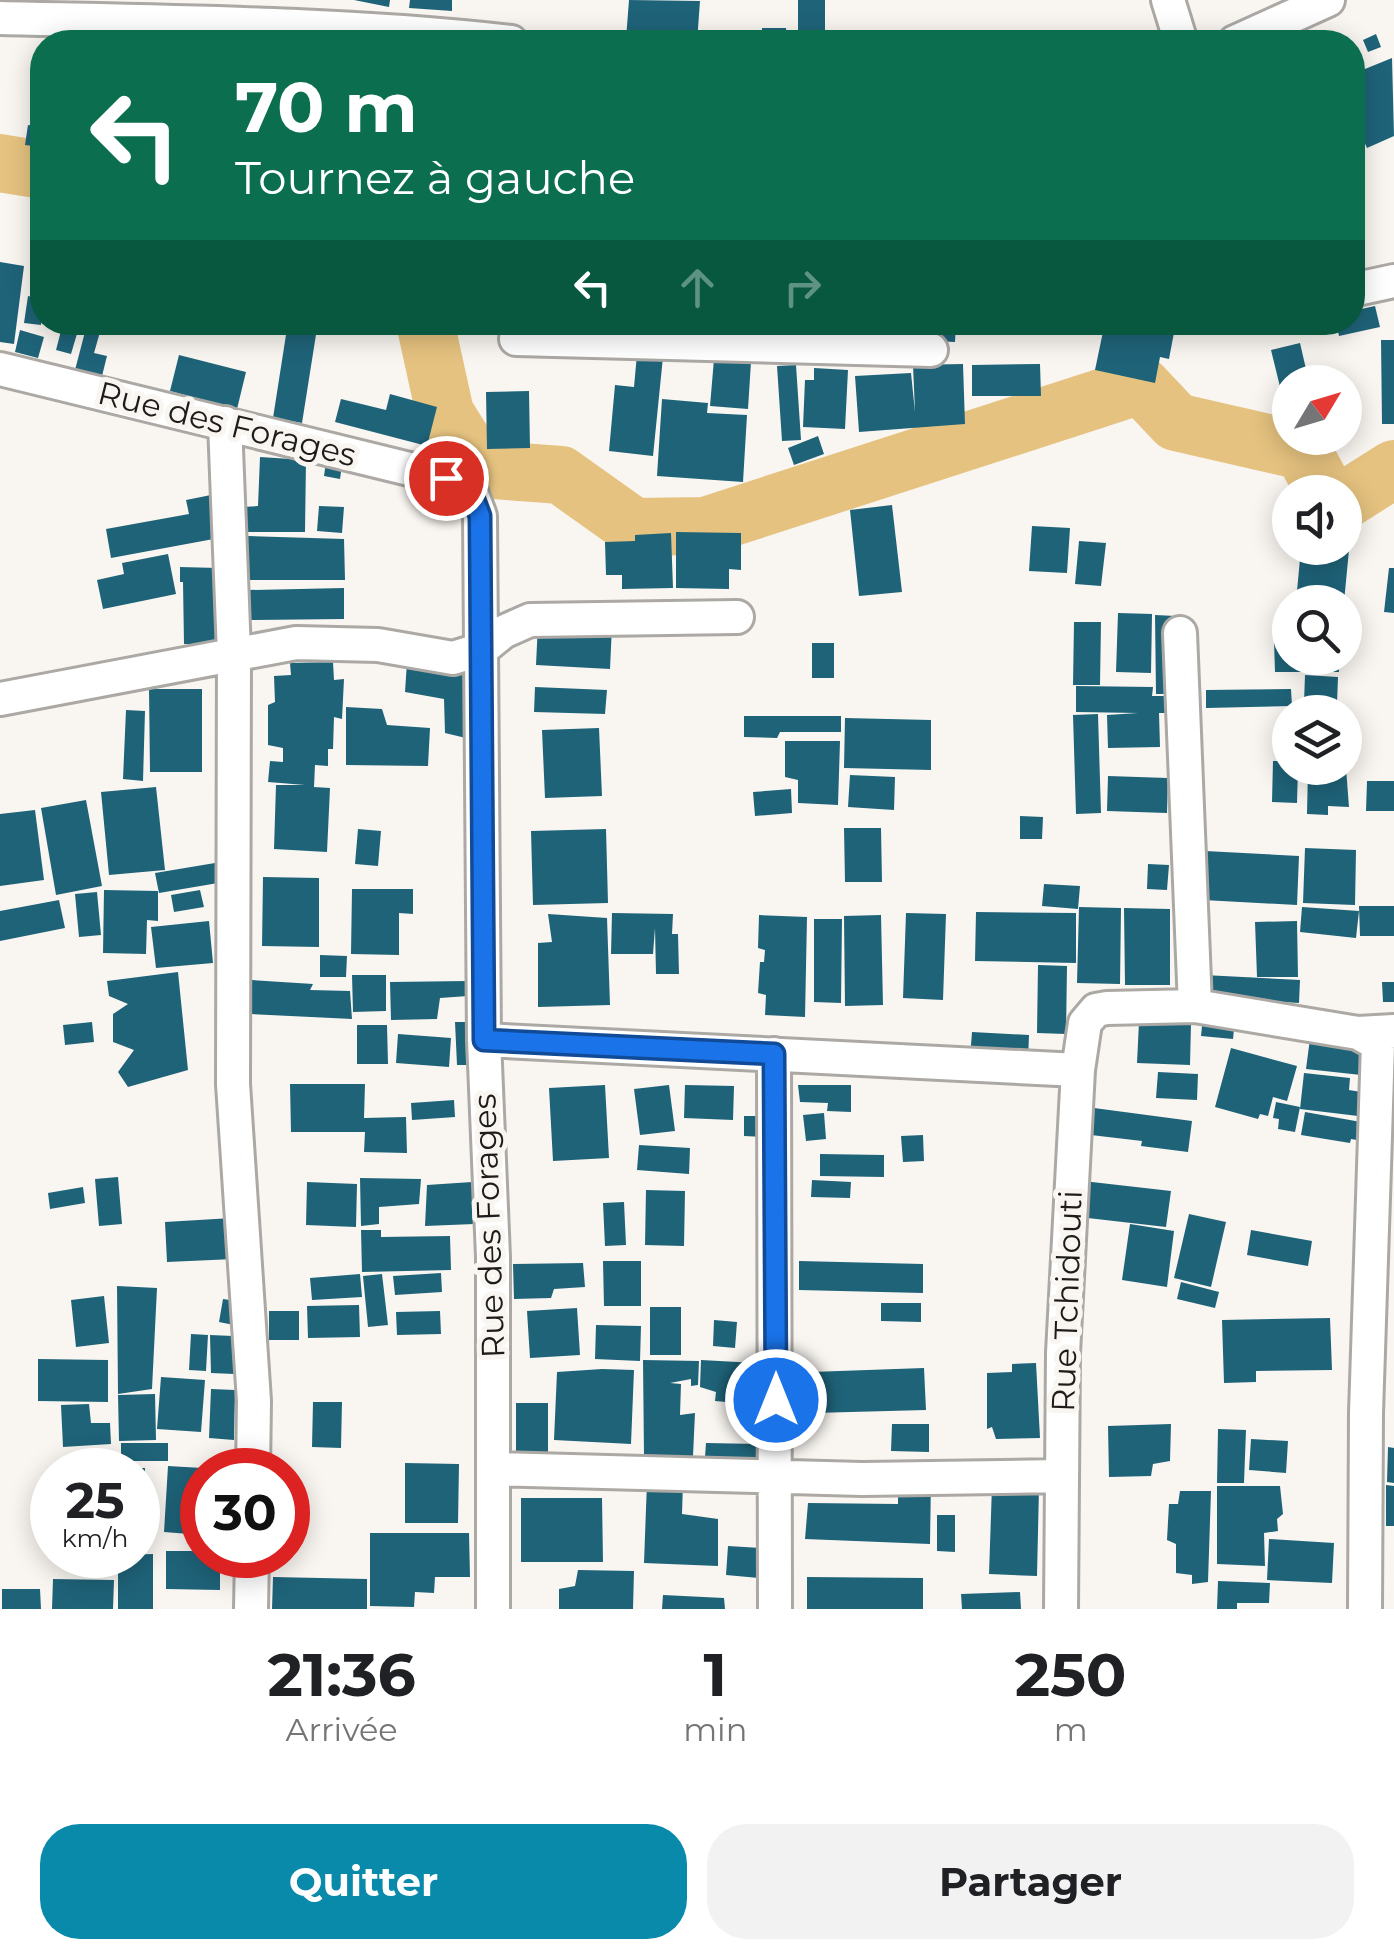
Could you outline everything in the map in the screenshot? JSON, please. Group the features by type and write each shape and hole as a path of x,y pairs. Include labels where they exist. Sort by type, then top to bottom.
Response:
{"street":[{"path":"1168,0 1177,30"},
{"path":"1262,30 1328,0"},
{"path":"0,18 369,30"},
{"path":"1365,287 1394,281"},
{"path":"516,339 618,335"},
{"path":"662,335 931,350"},
{"name":"Rue des Forages","path":"0,368 446,478 471,492 480,516 484,1040 493,1257 493,1609"},
{"path":"225,423 234,652 233,1084 254,1401 253,1448"},
{"path":"0,700 296,643 378,645 453,658 482,649 503,632 530,620 737,616"},
{"path":"1180,632 1195,1006 1358,1033 1394,1030"},
{"name":"Rue Tchidouti","path":"1061,1609 1063,1353 1078,1070 1085,1022 1090,1014 1107,1008 1195,1006"},
{"path":"1358,1033 1378,1044 1364,1609"},
{"path":"484,1040 1078,1070"},
{"path":"774,1054 774,1609"},
{"path":"494,1468 776,1478 1061,1476"},
{"path":"251,1609 252,1578"}],"building":[{"path":"354,0 390,0 389,7"},
{"path":"410,0 452,0 452,11 409,8"},
{"path":"629,0 700,1 698,30 627,30"},
{"path":"798,0 825,0 825,30 798,30"},
{"path":"1376,34 1381,47 1368,52 1365,39"},
{"path":"1392,58 1394,136 1367,148 1365,144 1365,69"},
{"path":"28,125 30,125 30,146 25,145"},
{"path":"0,262 24,266 14,344 0,342"},
{"path":"28,296 30,324 24,323"},
{"path":"1375,306 1380,327 1365,330 1365,308"},
{"path":"20,330 44,337 38,358 15,352"},
{"path":"60,335 77,335 71,354 56,350"},
{"path":"84,335 99,335 94,353 107,356 102,376 75,370"},
{"path":"286,335 316,335 302,423 273,418"},
{"path":"875,335 955,335 955,342 875,338"},
{"path":"1102,335 1174,335 1169,359 1160,357 1155,383 1095,370"},
{"path":"1381,340 1394,340 1394,424 1382,424"},
{"path":"1300,343 1305,365 1275,365 1271,350"},
{"path":"637,354 663,357 653,456 609,451 615,385 634,387"},
{"path":"179,355 246,372 237,409 170,391"},
{"path":"714,359 751,362 748,409 710,406"},
{"path":"963,364 965,424 859,432 855,376 911,373 915,412 913,365"},
{"path":"1040,364 1041,396 972,396 972,365"},
{"path":"796,365 801,440 782,441 777,366"},
{"path":"814,368 848,370 845,429 803,427 805,380 814,380"},
{"path":"529,391 530,448 487,449 486,392"},
{"path":"390,394 437,407 427,446 335,422 341,399 386,410"},
{"path":"662,399 708,403 707,413 747,415 743,482 657,476"},
{"path":"818,436 824,454 794,465 788,448"},
{"path":"260,457 306,460 305,532 243,532 243,507 258,506"},
{"path":"326,462 342,465 340,479 324,476"},
{"path":"211,495 219,538 111,558 106,529 189,514 186,500"},
{"path":"892,505 902,592 859,596 850,510"},
{"path":"319,506 344,507 342,533 317,531"},
{"path":"1032,526 1070,528 1067,573 1029,571"},
{"path":"676,532 741,533 741,570 729,569 729,589 676,588"},
{"path":"671,533 673,588 622,589 622,575 606,575 605,542 635,541 635,535"},
{"path":"248,536 344,539 345,580 247,580"},
{"path":"1079,541 1106,543 1101,586 1075,584"},
{"path":"168,554 176,594 103,609 97,580 124,574 122,563"},
{"path":"1299,565 1348,565 1346,585 1298,585"},
{"path":"180,567 218,568 218,644 184,644"},
{"path":"1389,568 1394,568 1394,613 1384,612"},
{"path":"344,588 344,619 249,620 249,590"},
{"path":"1118,613 1152,614 1151,673 1116,672"},
{"path":"1155,615 1176,616 1176,694 1156,694"},
{"path":"1074,622 1101,622 1100,685 1073,685"},
{"path":"538,623 612,626 610,669 536,665"},
{"path":"812,643 834,643 834,678 812,678"},
{"path":"333,662 334,680 344,679 342,719 334,717 333,749 328,749 328,766 315,765 314,787 330,788 327,852 274,849 276,785 305,785 268,782 270,761 283,762 283,748 268,745 268,705 275,702 274,676 291,675 290,663"},
{"path":"407,662 473,676 470,739 445,733 444,699 405,692"},
{"path":"1305,675 1338,677 1337,695 1304,695"},
{"path":"1076,686 1153,687 1152,696 1174,696 1174,713 1159,713 1160,747 1108,748 1107,715 1138,713 1076,712"},
{"path":"535,687 607,690 605,714 534,712"},
{"path":"149,689 202,689 202,772 150,772"},
{"path":"1291,689 1291,695 1272,695 1272,706 1206,708 1206,690"},
{"path":"346,707 382,709 387,725 430,728 428,766 346,765"},
{"path":"126,710 145,711 143,781 123,779"},
{"path":"1098,714 1101,813 1076,814 1073,715"},
{"path":"744,716 841,716 841,732 780,732 777,738 744,737"},
{"path":"845,718 931,720 931,770 844,768"},
{"path":"599,728 602,796 545,798 542,730"},
{"path":"785,741 840,741 838,805 798,803 798,780 785,777"},
{"path":"850,775 895,777 894,810 848,807"},
{"path":"1108,776 1168,778 1167,813 1107,811"},
{"path":"1367,781 1394,781 1394,811 1366,811"},
{"path":"1272,785 1298,785 1297,803 1272,802"},
{"path":"1308,785 1347,785 1349,807 1328,806 1328,815 1307,814"},
{"path":"156,787 165,870 109,875 101,792"},
{"path":"791,789 792,813 755,816 753,792"},
{"path":"86,800 102,886 56,895 41,808"},
{"path":"35,810 44,880 0,886 0,814"},
{"path":"1020,816 1043,817 1042,839 1020,839"},
{"path":"844,828 881,828 882,882 845,882"},
{"path":"358,829 381,831 378,866 355,864"},
{"path":"606,829 608,903 533,905 531,831"},
{"path":"1305,848 1356,850 1355,905 1303,903"},
{"path":"1205,851 1299,856 1297,905 1203,900"},
{"path":"221,862 224,882 159,893 155,873"},
{"path":"1148,864 1169,865 1167,890 1147,889"},
{"path":"263,877 319,878 319,947 262,946"},
{"path":"1044,884 1080,886 1078,909 1042,906"},
{"path":"352,889 413,889 413,914 399,913 399,955 351,954"},
{"path":"104,890 158,891 158,921 147,920 146,954 103,953"},
{"path":"200,890 204,907 174,912 171,895"},
{"path":"97,892 101,935 79,937 75,894"},
{"path":"59,900 65,928 0,941 0,911"},
{"path":"1359,906 1394,906 1394,936 1360,936"},
{"path":"1079,907 1121,908 1120,984 1077,983"},
{"path":"1302,907 1359,911 1356,938 1300,932"},
{"path":"1124,908 1170,909 1170,985 1125,985"},
{"path":"976,912 1076,913 1076,963 975,961"},
{"path":"612,913 673,914 679,974 656,974 655,928 653,954 611,954"},
{"path":"906,913 946,914 943,1000 903,998"},
{"path":"548,914 607,918 610,1005 538,1007 538,943 552,942"},
{"path":"759,915 807,917 805,1017 765,1015 766,995 758,993 760,962 764,962 765,950 758,948"},
{"path":"881,915 883,1005 845,1006 844,916"},
{"path":"814,919 842,919 841,1003 814,1002"},
{"path":"209,921 213,963 156,968 151,927"},
{"path":"1297,921 1298,977 1257,977 1255,922"},
{"path":"320,955 347,956 346,977 320,977"},
{"path":"1038,965 1067,966 1066,1034 1037,1033"},
{"path":"178,972 188,1070 128,1087 118,1072 134,1050 113,1042 113,1014 128,1004 109,996 107,981"},
{"path":"352,975 386,975 386,1011 353,1012"},
{"path":"1204,975 1300,980 1299,1003 1203,997"},
{"path":"252,980 313,984 310,990 350,991 352,1019 250,1014"},
{"path":"468,981 468,996 440,998 437,1019 391,1020 390,982"},
{"path":"1382,982 1394,982 1394,1002 1383,1002"},
{"path":"1203,1016 1235,1019 1233,1039 1201,1036"},
{"path":"92,1022 94,1042 65,1045 63,1025"},
{"path":"455,1022 468,1022 469,1065 457,1065"},
{"path":"1139,1022 1191,1024 1190,1065 1137,1063"},
{"path":"357,1025 387,1025 388,1064 357,1064"},
{"path":"1311,1031 1364,1046 1361,1075 1306,1069"},
{"path":"972,1032 1029,1035 1028,1061 970,1058"},
{"path":"398,1034 451,1038 449,1067 396,1063"},
{"path":"1231,1048 1297,1066 1287,1101 1273,1097 1268,1116 1260,1114 1258,1119 1215,1107"},
{"path":"1158,1072 1198,1074 1197,1100 1156,1098"},
{"path":"1304,1073 1350,1078 1349,1090 1361,1092 1358,1116 1300,1109"},
{"path":"290,1084 365,1084 364,1118 406,1117 407,1153 364,1152 365,1132 291,1132"},
{"path":"605,1085 609,1158 553,1161 549,1088"},
{"path":"669,1085 675,1131 640,1135 634,1089"},
{"path":"685,1085 734,1086 733,1120 684,1118"},
{"path":"798,1085 851,1085 851,1112 827,1111 828,1103 800,1102"},
{"path":"454,1100 455,1117 412,1120 411,1103"},
{"path":"1276,1102 1300,1107 1295,1132 1278,1129 1279,1119 1273,1118"},
{"path":"1094,1108 1192,1121 1188,1152 1091,1135"},
{"path":"1305,1112 1361,1122 1357,1140 1351,1139 1350,1143 1301,1135"},
{"path":"824,1113 826,1139 806,1141 803,1115"},
{"path":"744,1116 765,1116 764,1137 744,1136"},
{"path":"923,1135 924,1161 903,1162 901,1136"},
{"path":"639,1145 690,1148 689,1174 637,1170"},
{"path":"820,1154 884,1155 884,1177 820,1176"},
{"path":"118,1177 122,1224 99,1226 95,1179"},
{"path":"360,1178 421,1179 419,1204 379,1207 379,1224 361,1226"},
{"path":"812,1180 851,1182 850,1198 811,1197"},
{"path":"1083,1181 1171,1191 1166,1227 1079,1217"},
{"path":"307,1182 357,1184 356,1227 306,1225"},
{"path":"472,1182 474,1224 425,1226 427,1185"},
{"path":"83,1187 85,1203 50,1209 48,1193"},
{"path":"646,1190 685,1191 684,1246 645,1245"},
{"path":"624,1202 626,1245 605,1246 603,1203"},
{"path":"1189,1214 1226,1222 1211,1287 1174,1278"},
{"path":"232,1218 234,1259 167,1262 165,1222"},
{"path":"1130,1224 1174,1231 1167,1287 1122,1280"},
{"path":"361,1230 381,1230 381,1237 450,1236 451,1270 362,1272"},
{"path":"1251,1230 1312,1241 1308,1266 1247,1255"},
{"path":"603,1261 641,1261 641,1306 604,1306"},
{"path":"799,1261 923,1264 923,1293 799,1290"},
{"path":"583,1263 585,1287 554,1289 551,1298 514,1299 513,1264"},
{"path":"441,1273 442,1292 395,1295 393,1276"},
{"path":"360,1274 362,1297 312,1300 310,1278"},
{"path":"382,1274 388,1325 368,1327 363,1276"},
{"path":"1181,1282 1219,1292 1215,1308 1177,1299"},
{"path":"117,1286 157,1288 152,1389 118,1394"},
{"path":"104,1296 109,1343 76,1347 71,1300"},
{"path":"223,1299 237,1301 234,1325 219,1322"},
{"path":"881,1303 921,1303 921,1322 881,1321"},
{"path":"359,1305 360,1337 308,1338 307,1306"},
{"path":"650,1307 681,1307 681,1355 650,1355"},
{"path":"577,1308 580,1355 530,1358 527,1311"},
{"path":"269,1311 299,1311 299,1340 269,1340"},
{"path":"440,1311 441,1334 397,1335 396,1312"},
{"path":"1330,1318 1332,1370 1256,1371 1256,1382 1224,1383 1222,1320"},
{"path":"714,1320 737,1322 735,1348 713,1346"},
{"path":"596,1325 641,1326 640,1361 595,1359"},
{"path":"191,1334 208,1335 206,1371 189,1370"},
{"path":"210,1335 233,1336 234,1374 211,1373"},
{"path":"38,1359 108,1360 108,1402 38,1401"},
{"path":"643,1360 699,1361 698,1385 691,1386 691,1379 670,1383 681,1384 680,1415 695,1413 693,1456 644,1456"},
{"path":"701,1360 756,1363 755,1390 748,1393 747,1404 735,1401 735,1393 727,1392 727,1402 715,1401 716,1392 700,1387"},
{"path":"1036,1363 1040,1438 996,1439 992,1427 987,1429 987,1373 1012,1372 1012,1364"},
{"path":"924,1368 926,1410 813,1413 811,1372"},
{"path":"634,1370 631,1444 554,1440 557,1372"},
{"path":"161,1377 205,1380 201,1432 157,1429"},
{"path":"211,1389 235,1390 234,1440 209,1438"},
{"path":"155,1394 156,1440 119,1441 118,1395"},
{"path":"313,1402 342,1402 341,1448 312,1447"},
{"path":"516,1403 548,1403 548,1459 516,1460"},
{"path":"89,1404 91,1423 110,1423 111,1444 63,1447 61,1405"},
{"path":"892,1424 929,1424 929,1452 891,1451"},
{"path":"1171,1424 1170,1461 1153,1464 1151,1476 1109,1477 1108,1426"},
{"path":"1218,1429 1246,1430 1244,1483 1217,1483"},
{"path":"1251,1439 1288,1441 1286,1473 1249,1470"},
{"path":"121,1443 168,1443 168,1461 160,1461 160,1448 121,1448"},
{"path":"706,1443 759,1444 759,1458 705,1457"},
{"path":"1388,1447 1394,1448 1394,1483 1387,1482"},
{"path":"405,1463 459,1464 458,1523 405,1523"},
{"path":"168,1466 180,1467 180,1533 164,1532"},
{"path":"931,1479 930,1544 805,1539 808,1503 898,1504 898,1480"},
{"path":"647,1482 683,1482 682,1514 718,1519 718,1566 644,1563"},
{"path":"1386,1485 1394,1486 1394,1526 1386,1526"},
{"path":"992,1486 1039,1488 1037,1576 989,1574"},
{"path":"1217,1486 1280,1486 1283,1514 1277,1519 1278,1531 1264,1533 1265,1566 1217,1564"},
{"path":"1180,1491 1211,1491 1208,1582 1192,1584 1192,1575 1176,1573 1176,1544 1167,1540 1169,1504 1178,1504"},
{"path":"521,1498 602,1498 603,1562 521,1562"},
{"path":"937,1515 955,1515 955,1552 937,1551"},
{"path":"370,1533 469,1533 470,1577 435,1577 434,1593 415,1592 414,1607 370,1606"},
{"path":"1269,1539 1334,1543 1332,1583 1267,1580"},
{"path":"728,1546 761,1548 759,1578 726,1575"},
{"path":"166,1551 180,1551 180,1578 220,1578 220,1590 166,1589"},
{"path":"578,1570 634,1571 633,1609 559,1609 559,1589 575,1586"},
{"path":"807,1577 923,1578 923,1609 807,1609"},
{"path":"118,1578 153,1578 153,1609 118,1609"},
{"path":"273,1578 367,1579 367,1609 272,1609"},
{"path":"53,1579 114,1580 113,1609 52,1609"},
{"path":"1218,1581 1270,1583 1269,1603 1237,1603 1237,1609 1217,1609"},
{"path":"2,1589 40,1589 41,1609 2,1609"},
{"path":"1020,1592 1021,1609 962,1609 961,1594"},
{"path":"663,1595 724,1598 725,1609 662,1609"}],"waterway":[{"path":"0,163 30,168"},
{"path":"428,335 445,413 480,469 561,475 634,527 705,526 1141,385 1176,422 1303,451 1316,475"},
{"path":"1362,489 1394,469"}],"route":[{"path":"446,478 471,492 480,516 484,1040 774,1054 776,1400"}]}
